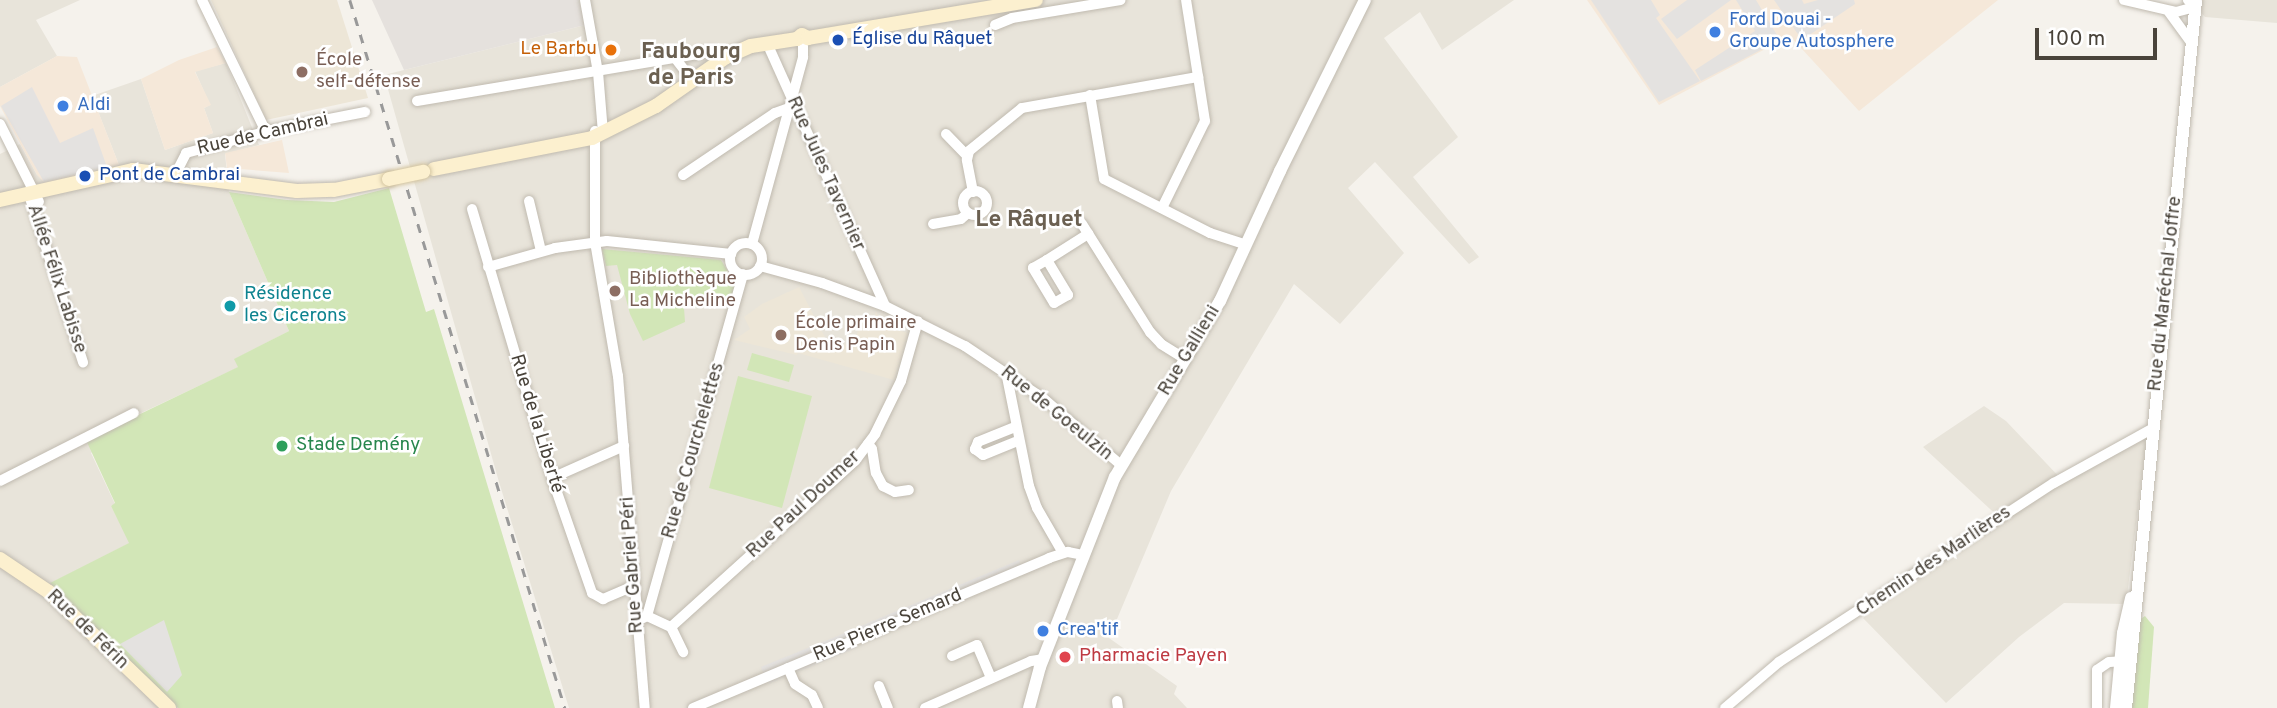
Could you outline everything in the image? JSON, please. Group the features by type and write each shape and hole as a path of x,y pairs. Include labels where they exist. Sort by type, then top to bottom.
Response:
{"main road":[{"name":"Rue de Cambrai","path":"0,208 127,170 145,169 178,176 297,191 334,190 389,179 602,130 662,102 730,54 767,43 803,41 1028,1"},
{"name":"Rue de Cambrai","path":"0,200 34,198"},
{"name":"Rue de Férin","path":"0,559 49,592 169,708"}],"street":[{"path":"202,0 265,132"},
{"name":"Rue Gabriel Péri","path":"585,0 597,72 602,130 595,242 617,367 645,708"},
{"path":"995,25 1012,18 1121,0"},
{"path":"1161,208 1204,123 1186,0"},
{"name":"Rue Gallieni","path":"1029,708 1044,659 1121,465 1220,302 1365,0"},
{"name":"Rue du Maréchal Joffre","path":"2124,0 2176,12 2193,2"},
{"name":"Rue du Maréchal Joffre","path":"2116,708 2126,661 2140,546 2193,2"},
{"path":"2162,9 2176,19 2191,42"},
{"path":"752,244 803,57 803,41"},
{"name":"Rue Jules Tavernier","path":"767,43 790,104 885,306"},
{"path":"417,101 711,52"},
{"path":"675,58 693,81"},
{"path":"967,156 972,148 1022,108 1198,76"},
{"path":"1090,94 1103,178 1210,233 1247,245"},
{"path":"683,174 790,104"},
{"name":"Rue de Cambrai","path":"178,176 186,153 265,132 365,111"},
{"name":"Allée Félix Labisse","path":"0,124 34,198 83,362"},
{"path":"946,134 967,156 973,192"},
{"path":"933,224 961,219 968,213 979,214 986,206 983,195 973,192"},
{"path":"968,213 963,201 973,192"},
{"path":"529,201 541,251"},
{"name":"Rue de la Liberté","path":"471,209 552,478 594,595 603,599 634,586"},
{"path":"1082,224 1150,332 1161,344 1185,359"},
{"path":"1047,260 1088,234"},
{"path":"488,267 541,251 595,242 731,254"},
{"path":"752,244 761,253 760,266 753,273 743,274 732,267 731,254 739,245 752,244"},
{"name":"Rue de Goeulzin","path":"760,266 822,283 918,321 1006,372 1057,409 1121,465"},
{"name":"Rue de Courchelettes","path":"648,616 743,274"},
{"name":"Rue Paul Doumer","path":"671,627 850,467 868,444 901,381 918,321"},
{"path":"1006,372 1017,441 1034,501 1063,553"},
{"path":"0,481 134,413"},
{"path":"1015,426 981,440 975,449 984,454 1017,441"},
{"name":"Chemin des Marlières","path":"1725,708 1779,662 2053,483 2152,429"},
{"path":"868,444 872,449 876,473 883,486 895,492 909,490"},
{"path":"552,478 624,446"},
{"name":"Rue Pierre Semard","path":"694,708 1063,553 1084,555"},
{"path":"637,621 648,616 671,627 683,652"},
{"path":"952,656 976,645 991,678"},
{"path":"925,708 1031,661 1044,659"},
{"path":"2097,708 2097,670 2106,663 2126,661"},
{"name":"Rue du Maréchal Joffre","path":"2126,661 2126,708"},
{"path":"788,668 795,684 812,695 818,708"},
{"path":"878,686 888,708"}],"shaded area":[{"path":"0,0 80,0 36,20 57,56 0,87"},
{"name":"École self-défense","path":"211,0 337,0 368,98 266,120"},
{"path":"372,0 579,0 585,25 404,70"},
{"path":"579,0 1514,0 1442,50 1420,12 1384,38 1458,137 1413,177 1479,257 1469,264 1375,162 1348,188 1404,253 1340,324 1294,284 1171,491 1109,638 1177,686 1174,694 1187,708 569,708 499,482 384,75 585,25"},
{"path":"1587,0 1998,0 1859,111 1790,36 1659,105"},
{"path":"1591,0 1651,0 1660,15 1656,18 1700,81 1659,102"},
{"path":"1687,0 1731,0 1677,39 1661,19"},
{"path":"1736,0 1756,0 1780,40 1701,81 1695,70 1755,31"},
{"path":"1774,0 1802,0 1804,4 1818,0 1854,0 1855,4 1802,40"},
{"path":"2190,0 2277,0 2277,23 2205,17"},
{"path":"217,47 226,63 195,72 211,105 204,108 213,133 165,150 141,79 179,60"},
{"path":"57,56 77,57 119,165 45,183 37,175 0,106 0,87"},
{"path":"226,63 259,145 225,154 229,192 289,331 235,359 239,367 137,415 91,453 115,504 111,506 130,543 51,583 178,708 0,708 0,154 20,144 37,175 119,165 92,96 141,79 165,150 213,133 204,108 210,105 195,71"},
{"path":"32,87 60,143 93,128 107,167 44,182 1,106"},
{"path":"282,140 289,173 227,168 225,153"},
{"name":"École primaire Denis Papin","path":"799,287 826,339 853,347 861,320 873,323 876,312 885,327 908,333 894,380 798,353 797,355 734,340 750,329 744,317 762,304"},
{"path":"1984,406 2006,421 2064,482 2144,438 2146,444 2126,604 2064,603 2019,637 1946,703 1863,618 2003,521 1923,447"},
{"path":"1019,560 1022,566 864,633 861,626"},
{"path":"164,620 182,675 167,692 120,644"},
{"path":"850,631 856,648 768,684 761,667"}],"green space":[{"name":"Stade Demény","path":"389,188 426,312 434,309 555,708 178,708 50,583 129,543 111,506 115,503 86,440 238,367 234,359 289,331 229,192 287,200 334,202"},
{"path":"602,249 721,260 736,285 729,306 684,308 685,322 643,341 630,314 617,265 606,266"},
{"path":"752,353 794,365 789,382 747,370"},
{"path":"738,376 812,396 782,508 709,488"},
{"path":"2145,616 2154,627 2148,708 2128,708 2136,622"}],"railway":[{"path":"350,0 565,708"}],"place":[{"name":"Ford Douai - Groupe Autosphere","path":"1715,32"},
{"name":"Église du Râquet","path":"838,40"},
{"name":"Le Barbu","path":"611,50"},
{"name":"École self-défense","path":"302,72"},
{"name":"Aldi","path":"63,106"},
{"name":"Pont de Cambrai","path":"85,176"},
{"name":"Bibliothèque La Micheline","path":"615,291"},
{"name":"Résidence les Cicerons","path":"230,306"},
{"name":"École primaire Denis Papin","path":"781,335"},
{"name":"Stade Demény","path":"282,446"},
{"name":"Crea'tif","path":"1043,631"},
{"name":"Pharmacie Payen","path":"1065,657"}],"district":[{"name":"Faubourg de Paris","path":"691,66"},
{"name":"Le Râquet","path":"1029,221"}]}
